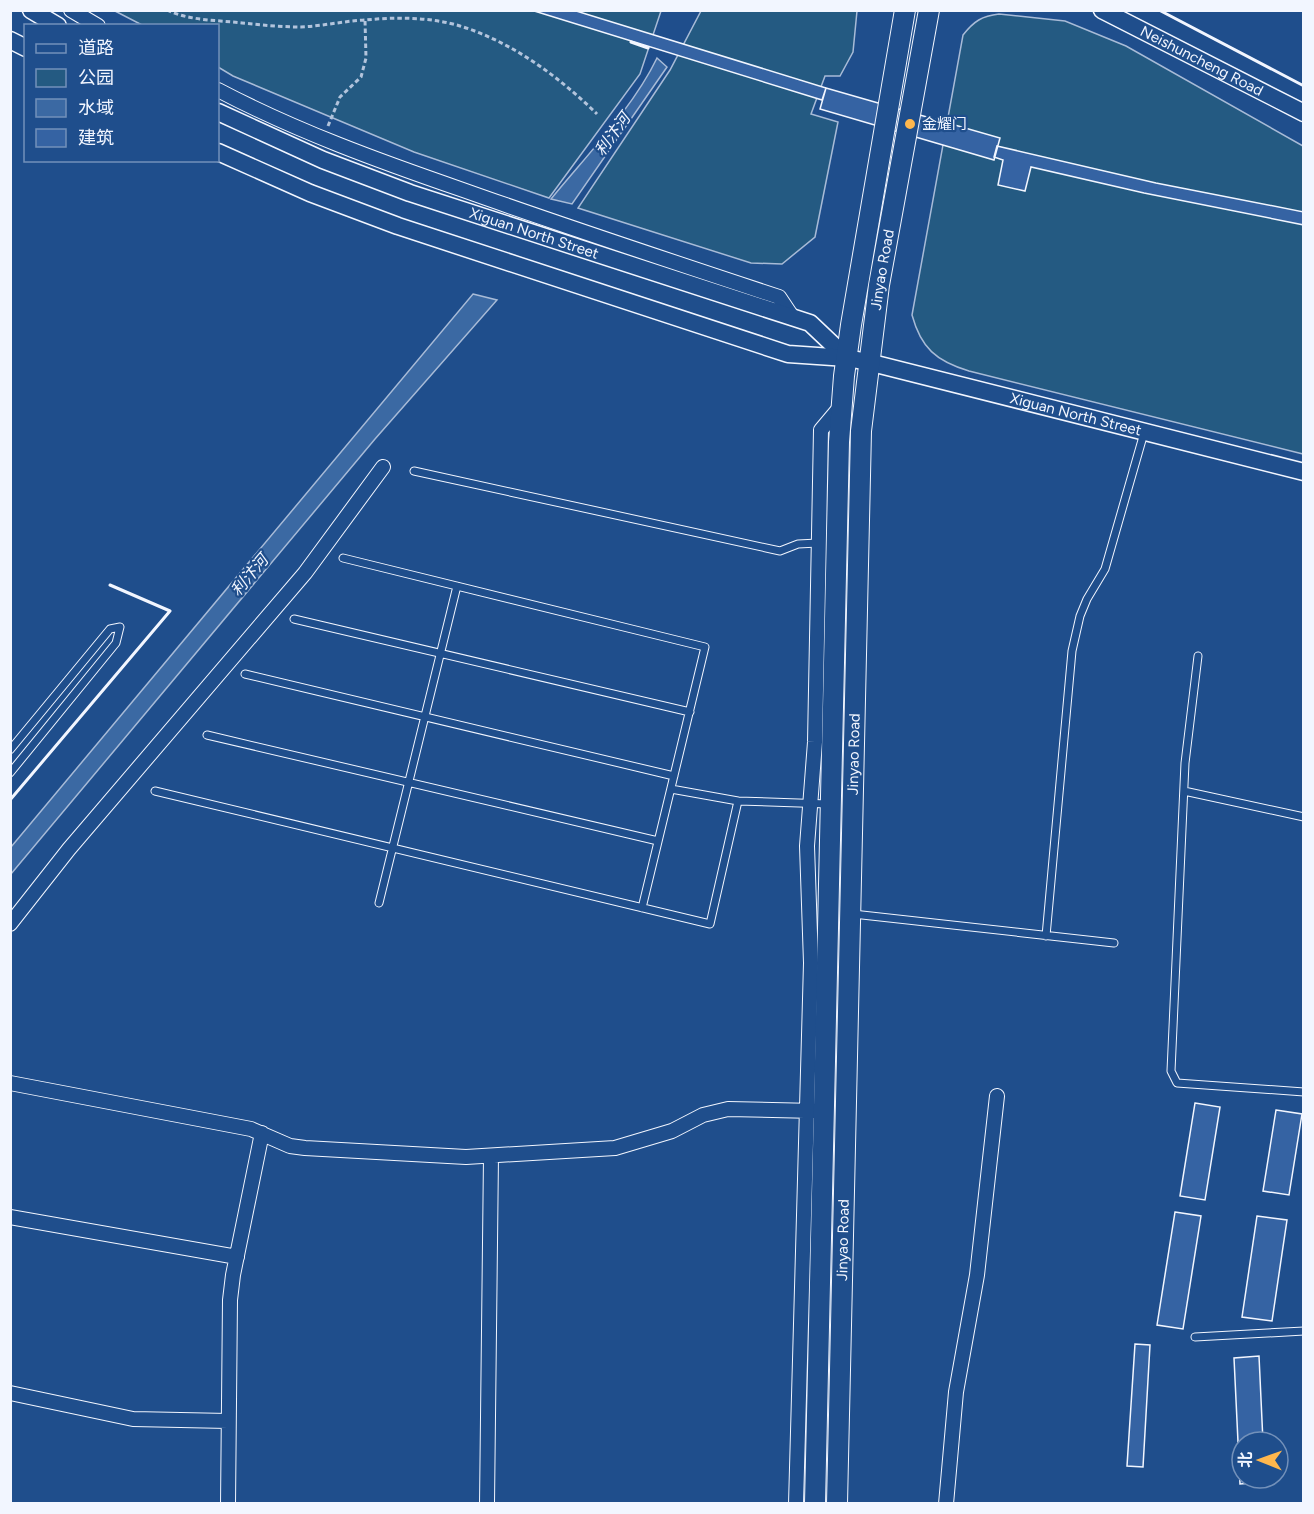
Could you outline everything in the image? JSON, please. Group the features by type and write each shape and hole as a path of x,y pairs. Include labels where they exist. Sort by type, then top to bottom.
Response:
{"main road":[{"name":"Jinyao Road","path":"815,1503 815,1111 830,804 838,442 847,358 905,10"},
{"name":"Jinyao Road","path":"837,1503 861,431 879,285 929,10"}],"street":[{"path":"31,10 55,24"},
{"path":"71,10 95,24"},
{"name":"Neishuncheng Road","path":"1102,10 1304,113"},
{"path":"10,39 24,47"},
{"path":"219,91 252,108 323,139 526,213 778,297 793,318"},
{"name":"Xiguan North Street","path":"219,113 244,126 323,160 410,193 810,323 847,358"},
{"name":"Xiguan North Street","path":"219,152 310,193 459,248 788,354 847,358 1304,472"},
{"path":"796,1503 815,1111 807,846 814,742 821,430 842,405"},
{"path":"10,924 69,849 305,573 383,466"},
{"path":"10,1083 251,1129 290,1146 466,1157 615,1148 672,1131 703,1115 728,1109 815,1111"},
{"path":"946,1503 956,1392 977,1275 997,1096"},
{"path":"228,1503 230,1300 262,1133"},
{"path":"487,1503 491,1156"},
{"path":"10,1217 237,1257"},
{"path":"10,1393 133,1419 228,1421"}],"lane":[{"path":"1046,936 1072,651 1080,616 1087,599 1105,569 1144,432"},
{"path":"414,471 780,551 798,544 818,543"},
{"path":"343,558 705,647 642,908"},
{"path":"379,903 457,586"},
{"path":"294,619 690,712"},
{"path":"10,750 110,629 120,627 116,643 10,773"},
{"path":"1198,656 1184,791 1171,1071 1177,1083 1304,1092"},
{"path":"245,674 674,776"},
{"path":"207,735 658,841"},
{"path":"671,789 738,801 830,804"},
{"path":"155,791 710,924 738,801"},
{"path":"1184,791 1304,817"},
{"path":"850,914 1114,943"},
{"path":"1196,1337 1304,1331"}],"path":[{"path":"167,10 182,17 266,26 301,27 365,20 436,21 458,26 482,34 531,60 571,88 597,114"},
{"path":"323,139 340,97 361,77 366,58 365,20"}],"green space":[{"path":"115,11 661,11 640,74 549,198 414,152 233,76 219,68 219,24 140,24"},
{"path":"701,11 857,11 853,52 840,76 825,76 811,114 838,122 815,237 782,264 751,263 578,208 670,70"},
{"path":"999,14 1065,21 1126,46 1303,146 1303,454 969,371 947,363 925,345 912,315 963,35 979,20"}],"water":[{"name":"利汴河","path":"657,58 667,67 572,204 551,199 622,113"},
{"name":"利汴河","path":"473,294 497,300 375,439 11,874 11,847"}],"building":[{"path":"531,10 573,10 826,88 822,100"},
{"name":"金耀门","path":"826,88 1000,138 994,160 820,109"},
{"path":"997,146 1156,183 1304,212 1304,225 1144,193 1031,167 1025,191 998,185 1003,160 994,157"},
{"path":"1195,1103 1220,1107 1205,1200 1180,1196"},
{"path":"1276,1110 1302,1114 1289,1195 1263,1191"},
{"path":"1175,1212 1201,1216 1183,1329 1157,1325"},
{"path":"1257,1216 1287,1220 1272,1321 1242,1317"},
{"path":"1135,1344 1150,1345 1143,1467 1127,1466"},
{"path":"1259,1356 1262,1430 1237,1430 1234,1358"}],"wall":[{"path":"1159,10 1304,86"},
{"path":"631,42 648,48"},
{"path":"10,800 170,611 110,585"}],"place":[{"name":"金耀门","path":"910,124"}]}
